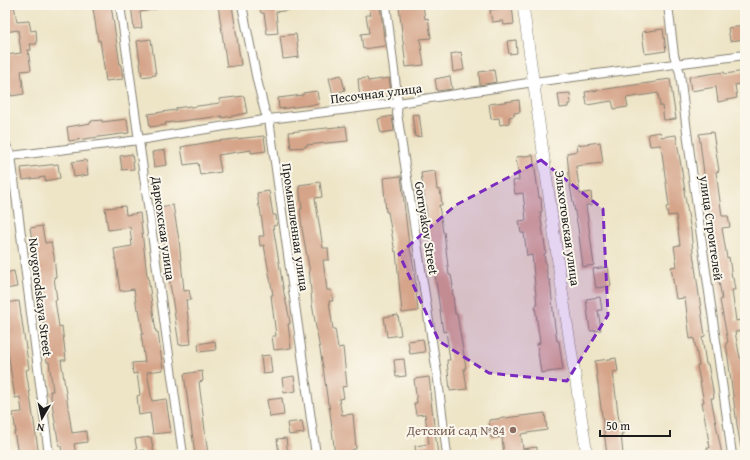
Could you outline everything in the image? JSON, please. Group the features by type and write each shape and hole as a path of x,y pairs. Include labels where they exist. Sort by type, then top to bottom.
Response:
{"street":[{"name":"Даркохская улица","path":"120,5 183,455"},
{"name":"Промышленная улица","path":"242,5 257,80 265,112 269,119 316,455"},
{"name":"Gornyakov Street","path":"386,5 398,103 397,113 438,380 447,455"},
{"name":"Эльхотовская улица","path":"523,5 561,285 587,455"},
{"name":"улица Строителей","path":"668,5 676,63 680,73 698,221 732,455"},
{"name":"Песочная улица","path":"11,156 139,140 269,119 398,103 534,82 745,55"},
{"name":"Novgorodskaya Street","path":"5,142 11,156 49,455"}],"highlighted area":[{"path":"541,160 603,209 608,315 567,381 489,373 439,341 399,254 456,205"}],"building":[{"path":"5,5 14,5 17,22 29,21 31,31 36,30 37,44 30,44 31,50 28,50 31,70 21,71 24,94 11,96 6,55 21,53 18,30 5,32"},
{"path":"111,5 123,79 106,81 100,40 98,41 93,8"},
{"path":"131,5 156,5 156,9 140,12 142,28 134,29"},
{"path":"218,5 232,5 241,65 227,67"},
{"path":"290,5 290,10 276,12 278,33 267,34 264,13 261,13 260,6"},
{"path":"368,5 380,5 385,46 363,49 361,34 369,33 366,15 371,15"},
{"path":"423,5 425,19 428,18 431,38 420,39 424,65 406,67 399,7"},
{"path":"496,5 512,5 514,24 504,25 503,21 492,22 490,10 497,9"},
{"path":"745,26 745,39 730,41 728,28"},
{"path":"663,29 666,51 645,54 642,32"},
{"path":"296,34 299,57 283,59 280,36"},
{"path":"151,39 156,75 142,77 137,41"},
{"path":"516,40 517,53 509,54 507,41"},
{"path":"461,52 464,70 453,72 451,54"},
{"path":"494,70 496,82 480,85 479,72"},
{"path":"745,71 745,83 735,85 737,98 718,102 716,87 691,91 689,77 724,72 725,74"},
{"path":"341,75 345,90 333,94 329,78"},
{"path":"450,76 452,89 437,91 435,79"},
{"path":"367,78 368,81 389,78 392,96 360,99 358,79"},
{"path":"670,79 676,119 664,120 658,93 626,98 628,107 614,109 612,101 587,105 585,92"},
{"path":"317,91 319,104 279,109 278,98 303,95 303,93"},
{"path":"570,93 571,104 568,104 568,107 560,108 558,94"},
{"path":"244,96 247,113 222,118 222,116 165,123 166,125 150,127 148,114 176,110 176,108 220,103 219,99"},
{"path":"519,100 520,112 514,113 514,116 509,117 509,123 500,125 499,118 491,119 489,104"},
{"path":"419,114 422,136 415,137 412,115"},
{"path":"392,116 394,131 381,133 378,119"},
{"path":"127,119 129,133 69,141 67,127 91,123 91,121 102,120 102,122"},
{"path":"346,126 348,141 291,148 289,132"},
{"path":"660,132 661,137 676,135 705,336 702,337 706,364 708,364 712,385 714,398 711,398 722,455 709,455 707,448 710,448 702,402 704,402 697,366 699,365 694,338 690,339 685,298 676,299 671,267 677,266 674,246 680,245 676,215 668,216 666,207 669,206 661,145 650,146 648,134"},
{"path":"713,132 719,171 716,172 722,216 728,216 730,227 722,228 727,258 729,257 735,290 732,290 736,321 740,320 742,331 735,332 740,358 742,358 745,383 745,447 741,448 699,134"},
{"path":"264,136 266,151 251,153 251,150 218,155 221,172 200,175 198,163 184,165 181,147 216,141"},
{"path":"600,142 603,163 576,166 580,194 591,192 592,205 586,205 594,265 583,267 578,228 570,186 567,153 578,151 577,145"},
{"path":"165,150 167,165 154,167 152,152"},
{"path":"132,154 134,169 122,170 120,156"},
{"path":"533,155 539,198 541,198 542,212 540,212 546,253 544,254 548,280 550,280 557,341 559,341 563,370 541,373 537,344 540,343 535,306 537,306 532,255 527,256 524,233 521,233 519,221 526,220 523,193 515,194 513,181 519,180 516,157"},
{"path":"86,160 88,175 74,177 72,162"},
{"path":"58,164 60,178 45,181 45,177 23,180 21,168"},
{"path":"435,171 437,190 440,189 442,205 439,205 449,275 451,275 453,286 455,314 457,314 466,368 464,368 467,389 450,391 447,360 450,360 446,331 443,332 421,173"},
{"path":"401,176 408,237 414,269 418,311 402,313 396,251 395,252 388,212 386,212 383,178"},
{"path":"320,182 322,197 315,198 323,248 328,248 329,260 323,260 327,290 331,290 333,301 329,301 333,329 335,329 338,348 343,347 347,386 342,387 344,398 339,399 342,415 353,414 356,449 353,449 353,455 335,455 329,404 312,304 309,267 302,229 300,209 302,209 299,185"},
{"path":"269,191 273,215 276,215 277,225 273,226 289,316 290,324 288,324 291,348 274,350 272,336 276,336 271,295 273,295 264,245 260,246 259,236 264,236 257,193"},
{"path":"173,205 179,240 184,291 189,290 191,300 186,300 191,344 179,345 159,207"},
{"path":"125,206 126,215 140,213 147,276 156,332 158,332 163,370 147,372 152,401 166,399 171,432 153,434 150,413 139,415 137,396 140,395 137,373 133,374 132,363 145,362 141,334 143,334 134,289 120,291 114,249 132,246 130,227 108,230 105,208"},
{"path":"42,226 45,243 51,242 54,256 56,277 54,277 57,300 55,300 59,327 62,326 66,360 61,360 72,433 86,431 87,442 74,444 76,455 62,455 61,446 59,446 50,391 53,391 49,362 47,362 45,349 43,329 45,329 35,259 33,259 31,245 33,245 30,228"},
{"path":"608,267 611,286 596,288 593,269"},
{"path":"14,271 17,287 5,289 5,273"},
{"path":"600,297 602,310 598,310 601,330 590,331 586,299"},
{"path":"19,301 29,369 26,370 39,455 19,455 14,432 16,432 13,413 22,412 20,397 15,398 7,346 5,346 5,303"},
{"path":"398,315 401,335 387,337 384,317"},
{"path":"423,339 425,352 410,354 408,341"},
{"path":"215,341 216,350 199,352 198,344"},
{"path":"270,355 272,373 263,374 261,356"},
{"path":"616,358 618,371 613,372 619,422 622,422 623,434 621,434 623,454 607,455 595,361"},
{"path":"404,359 406,376 396,377 394,360"},
{"path":"202,371 203,381 199,382 208,455 195,455 184,374"},
{"path":"294,376 296,391 284,393 282,378"},
{"path":"429,377 438,455 416,455 415,446 429,444 425,414 416,415 414,403 417,403 414,379"},
{"path":"282,398 284,415 270,417 267,400"},
{"path":"545,413 547,430 521,434 523,449 537,447 537,455 504,455 502,437 491,438 489,420"},
{"path":"302,421 304,433 289,435 287,423"},
{"path":"151,437 154,454 144,455 144,450 137,451 135,439"},
{"path":"286,438 288,455 279,455 277,439"}],"place":[{"name":"Детский сад №84","path":"513,430"}]}
